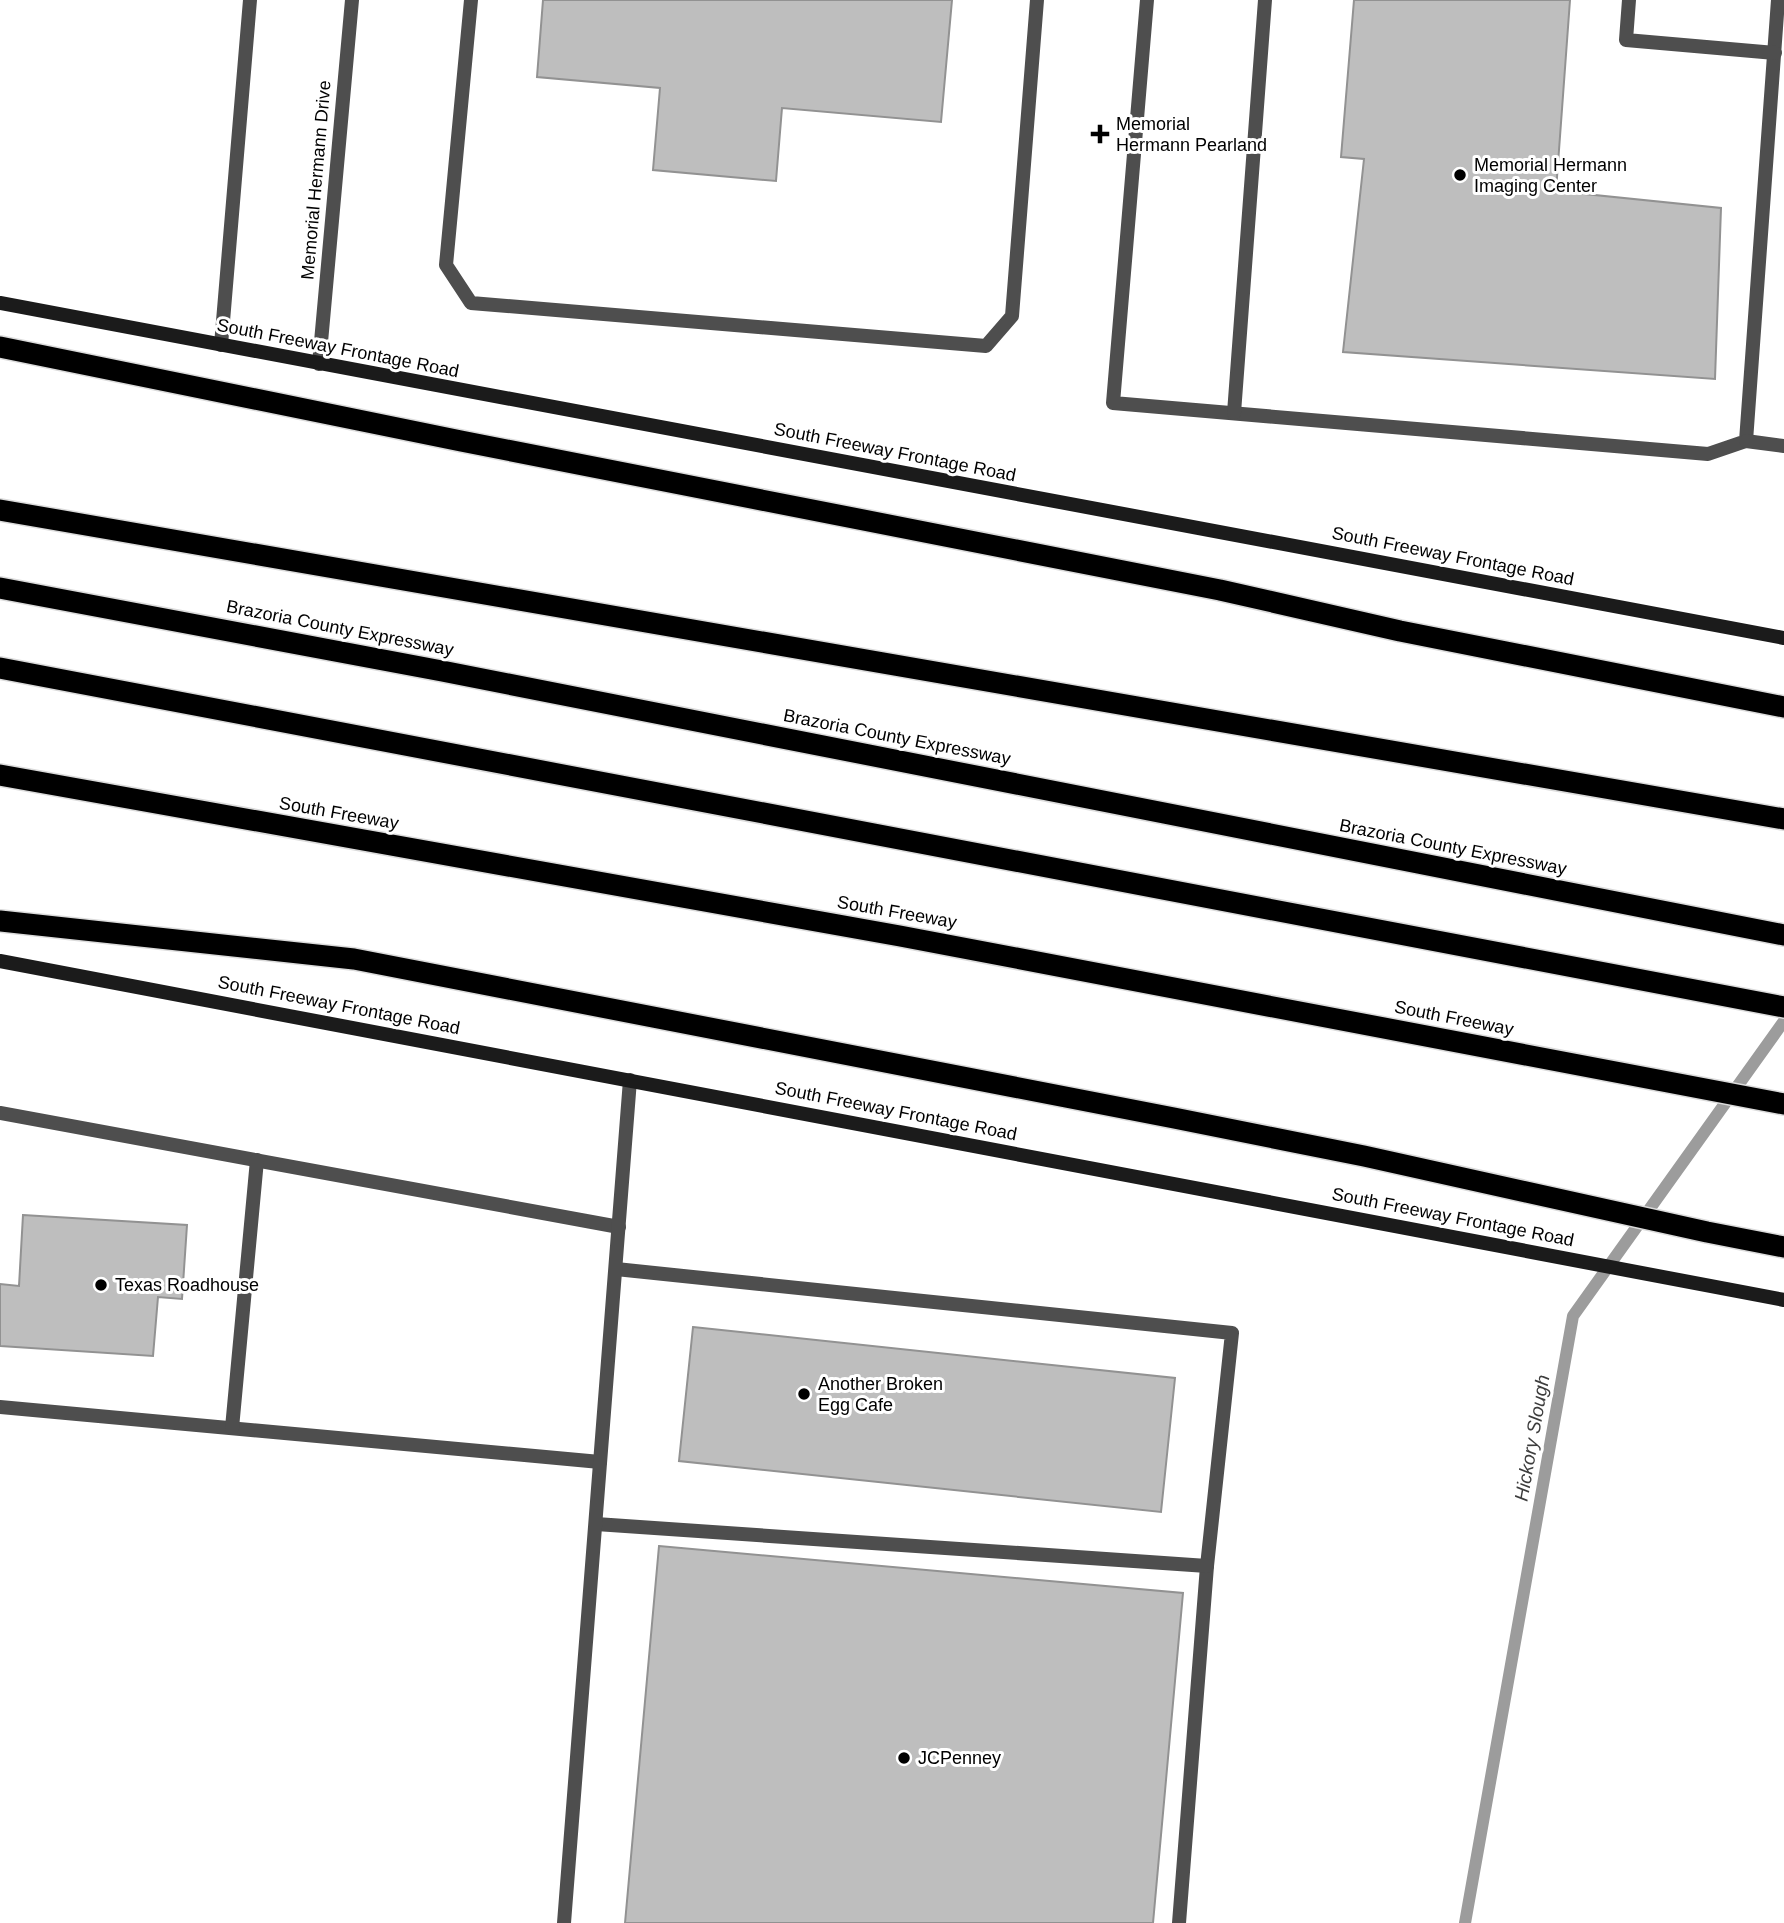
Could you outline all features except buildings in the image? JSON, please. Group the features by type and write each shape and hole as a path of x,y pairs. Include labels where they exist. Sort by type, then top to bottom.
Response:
{"highway":[{"path":"0,347 435,436 1220,590 1400,631 1784,707"},
{"path":"0,510 1784,819"},
{"name":"Brazoria County Expressway","path":"0,587 456,673 1784,935"},
{"path":"0,667 1784,1007"},
{"name":"South Freeway","path":"0,775 901,936 1784,1104"},
{"path":"0,921 354,959 1364,1156 1707,1233 1784,1247"}],"main road":[{"name":"South Freeway Frontage Road","path":"0,303 1784,638"},
{"name":"South Freeway Frontage Road","path":"0,961 1784,1300"}],"street":[{"path":"221,345 250,0"},
{"name":"Memorial Hermann Drive","path":"319,364 352,0"},
{"path":"471,0 446,265 471,303 986,346 1012,316 1037,0"},
{"path":"1147,0 1113,403 1708,454 1746,441 1784,446"},
{"path":"1234,413 1265,0"},
{"path":"1629,0 1626,40 1775,53"},
{"path":"1746,441 1779,0"},
{"path":"564,1923 631,1080"},
{"path":"0,1113 619,1227"},
{"path":"232,1428 257,1160"},
{"path":"616,1269 1232,1333 1207,1566 1179,1923"},
{"path":"0,1407 600,1462"},
{"path":"596,1524 1207,1566"}],"waterway":[{"name":"Hickory Slough","path":"1465,1923 1573,1316 1784,1021"}],"place":[{"name":"Memorial Hermann Pearland","path":"1100,134"},
{"name":"Memorial Hermann Imaging Center","path":"1460,175"},
{"name":"Texas Roadhouse","path":"101,1285"},
{"name":"Another Broken Egg Cafe","path":"804,1394"},
{"name":"JCPenney","path":"904,1758"}]}
